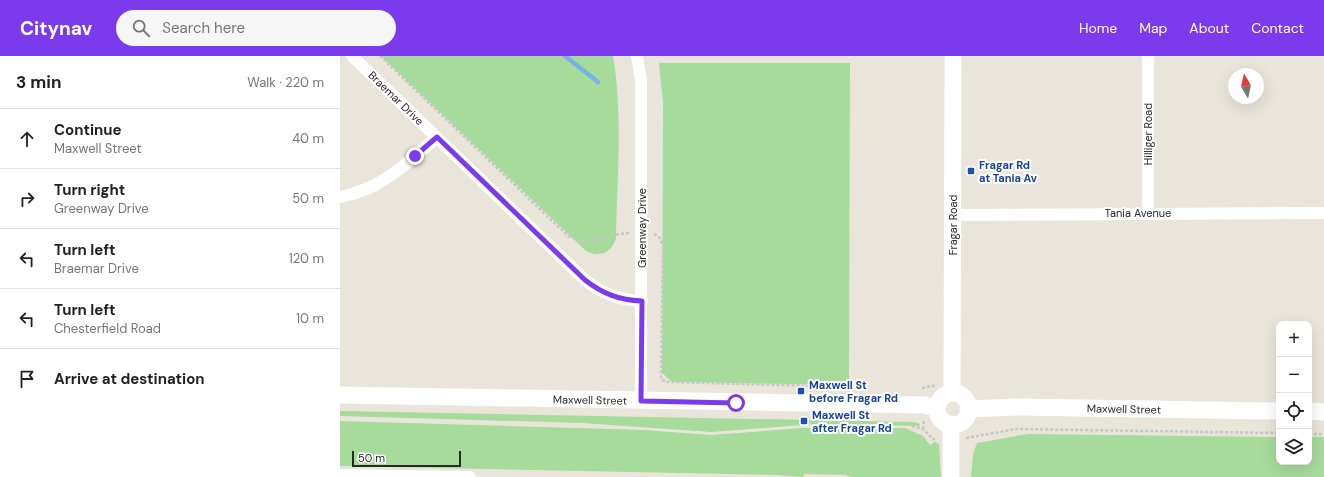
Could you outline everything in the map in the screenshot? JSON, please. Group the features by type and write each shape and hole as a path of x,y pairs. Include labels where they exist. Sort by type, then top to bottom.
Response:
{"main road":[{"name":"Fragar Road","path":"946,389 952,215 952,56"},
{"path":"946,389 958,394 966,400 968,409 965,419 961,422 951,424 942,421 936,409 946,389"},
{"name":"Maxwell Street","path":"340,395 925,406 936,409"},
{"name":"Maxwell Street","path":"968,409 1017,407 1276,411"},
{"path":"1312,411 1324,412"},
{"path":"951,424 951,477"}],"street":[{"name":"Braemar Drive","path":"352,56 585,280 598,290 613,297 642,301"},
{"name":"Greenway Drive","path":"637,56 641,81 641,401"},
{"name":"Hilliger Road","path":"1148,56 1148,213"},
{"path":"340,197 362,192 394,175 437,137"},
{"name":"Tania Avenue","path":"952,215 1324,213"},
{"path":"340,475 470,477"}],"path":[{"path":"380,56 568,236 579,241 593,242 626,233"},
{"path":"655,234 659,237 663,246 661,379 666,382 826,386"},
{"path":"914,388 946,389"},
{"path":"912,426 923,429 933,439"},
{"path":"972,437 1016,429 1276,433"},
{"path":"1312,434 1324,434"}],"green space":[{"path":"381,56 613,56 618,101 619,147 616,238 608,251 596,254 586,251"},
{"path":"659,63 850,63 849,385 672,382 662,373 663,103"},
{"path":"340,411 913,422 919,423 920,426 817,424 711,432 582,423 340,416"},
{"path":"340,421 645,430 711,435 801,428 905,428 923,436 930,445 935,442 939,444 941,477 851,477 846,475 804,474 803,477 776,475 340,466"},
{"path":"1028,434 1276,437 1276,465 1312,465 1312,437 1324,437 1324,477 971,477 973,454 977,443"}],"waterway":[{"path":"565,56 598,82"}],"place":[{"name":"Fragar Rd at Tania Av","path":"971,171"},
{"name":"Maxwell St before Fragar Rd","path":"801,391"},
{"name":"Maxwell St after Fragar Rd","path":"804,421"}],"route":[{"path":"415,156 437,137 585,280 598,290 613,297 628,301 642,301 641,401 736,403"}]}
